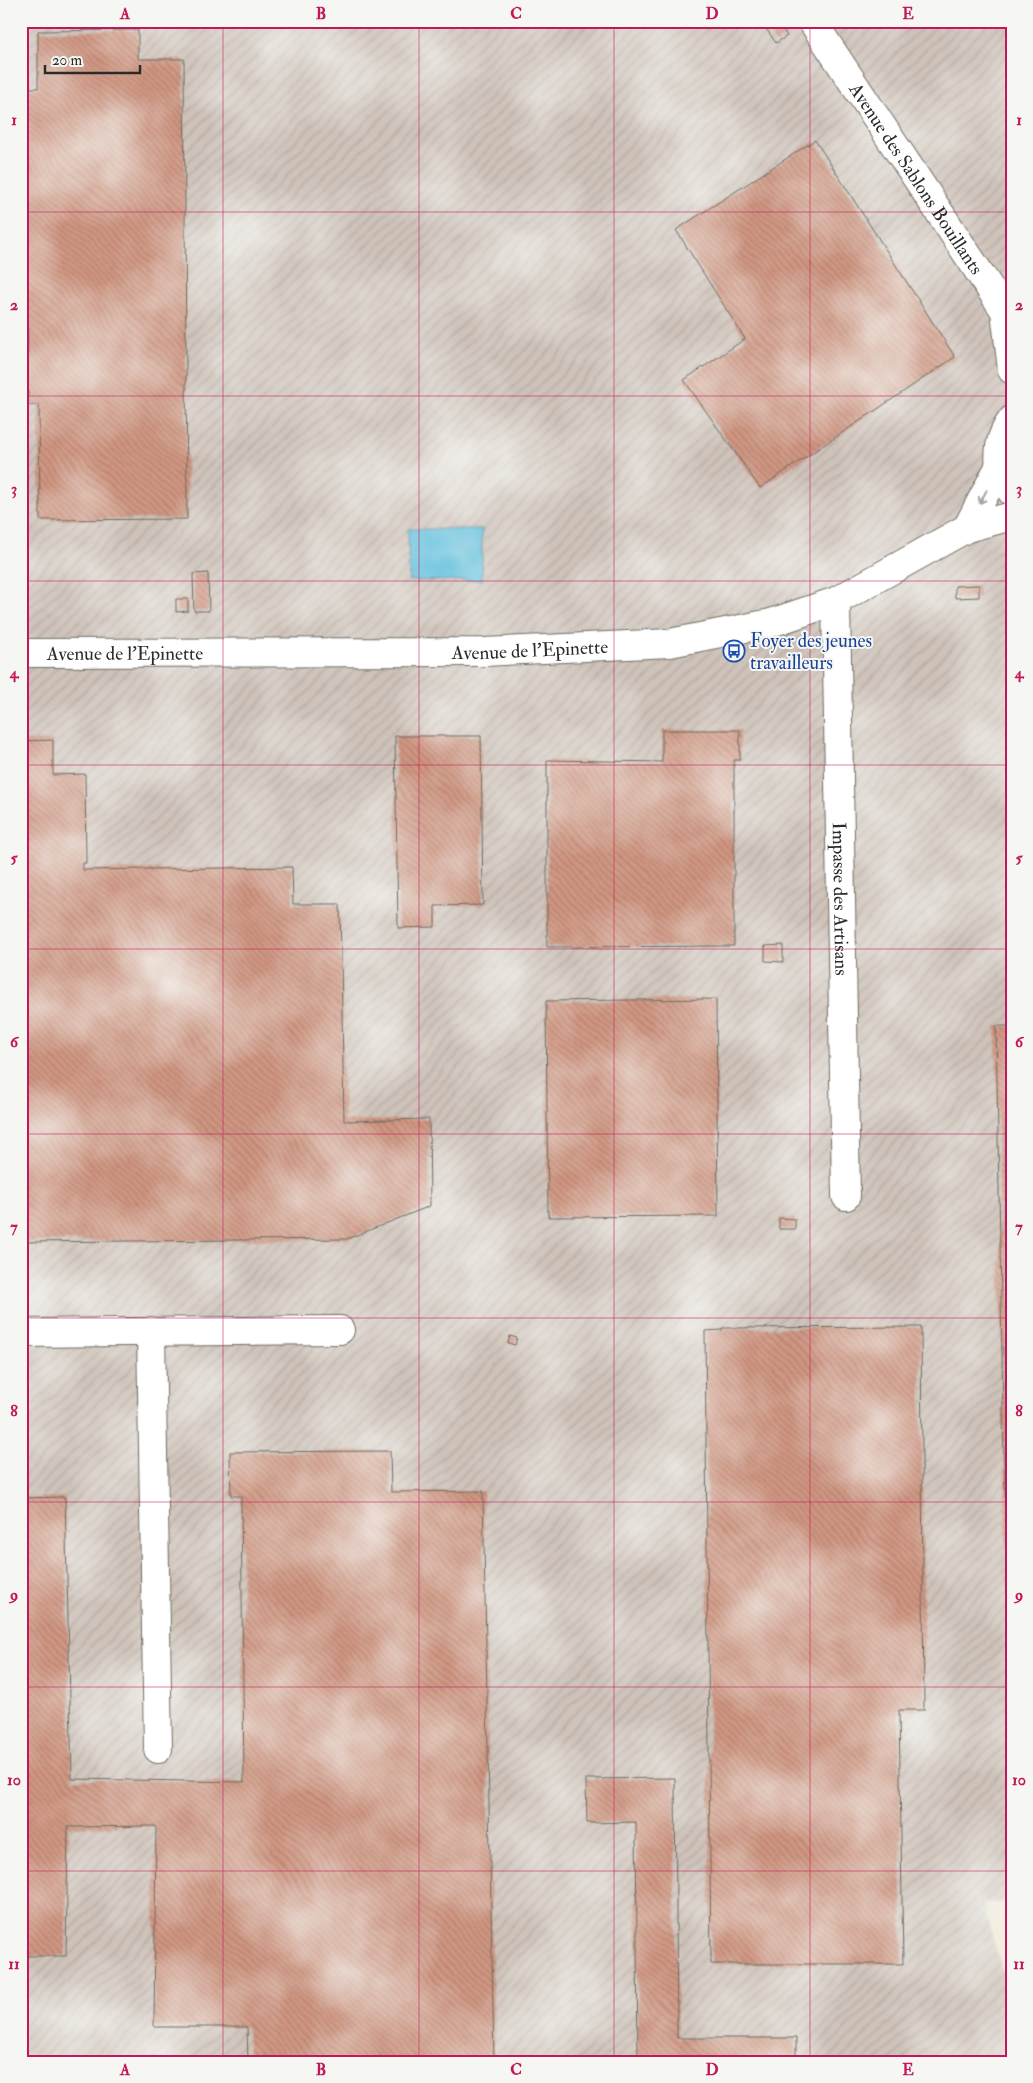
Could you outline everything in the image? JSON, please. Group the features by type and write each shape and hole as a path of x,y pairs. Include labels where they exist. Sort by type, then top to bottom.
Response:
{"street":[{"name":"Avenue des Sablons Bouillants","path":"812,21 1008,315 1012,370"},
{"path":"1012,420 1005,429 999,447 999,466 1006,485 1012,492"},
{"path":"967,528 999,466"},
{"name":"Avenue de l'Epinette","path":"21,653 483,652 670,643 771,623 836,601 967,528 1012,516"},
{"name":"Impasse des Artisans","path":"836,601 846,1196"},
{"path":"21,1333 340,1330"},
{"path":"151,1331 158,1749"}],"shaded area":[{"path":"21,21 1012,21 1012,1902 983,1903 1012,2005 1012,2062 21,2062"}],"water":[{"path":"408,529 482,529 482,580 409,581"}],"building":[{"path":"761,21 777,21 787,36 776,43"},
{"path":"138,30 138,59 184,59 187,519 40,520 39,405 28,405 27,231 21,232 21,88 38,88 38,31"},
{"path":"815,140 955,357 760,488 684,380 745,339 676,230"},
{"path":"208,573 209,611 194,611 193,574"},
{"path":"979,585 979,597 955,598 955,586"},
{"path":"176,599 188,599 188,611 176,612"},
{"path":"662,730 740,730 740,760 734,760 734,946 547,947 547,760 662,762"},
{"path":"395,736 481,736 483,905 435,906 435,927 398,928"},
{"path":"53,740 53,775 85,774 86,863 83,863 83,870 292,867 293,904 340,904 344,1121 429,1119 430,1206 347,1239 21,1242 21,741"},
{"path":"783,945 783,962 765,961 765,946"},
{"path":"716,999 718,1216 548,1217 546,1001"},
{"path":"996,1026 1012,1026 1012,1663 1010,1663 1004,1463"},
{"path":"779,1218 795,1219 795,1229 779,1229"},
{"path":"921,1327 924,1710 899,1710 903,1964 711,1964 705,1331 722,1330 722,1328"},
{"path":"510,1336 517,1338 515,1345 508,1343"},
{"path":"390,1451 391,1492 483,1491 494,2062 248,2062 247,2027 154,2027 156,1826 68,1827 66,1956 21,1956 21,1498 65,1497 72,1779 244,1782 241,1496 231,1496 230,1452"},
{"path":"675,1778 677,2038 796,2038 796,2062 638,2062 636,1822 587,1823 586,1779"}],"place":[{"name":"Foyer des jeunes travailleurs","path":"734,651"}]}
